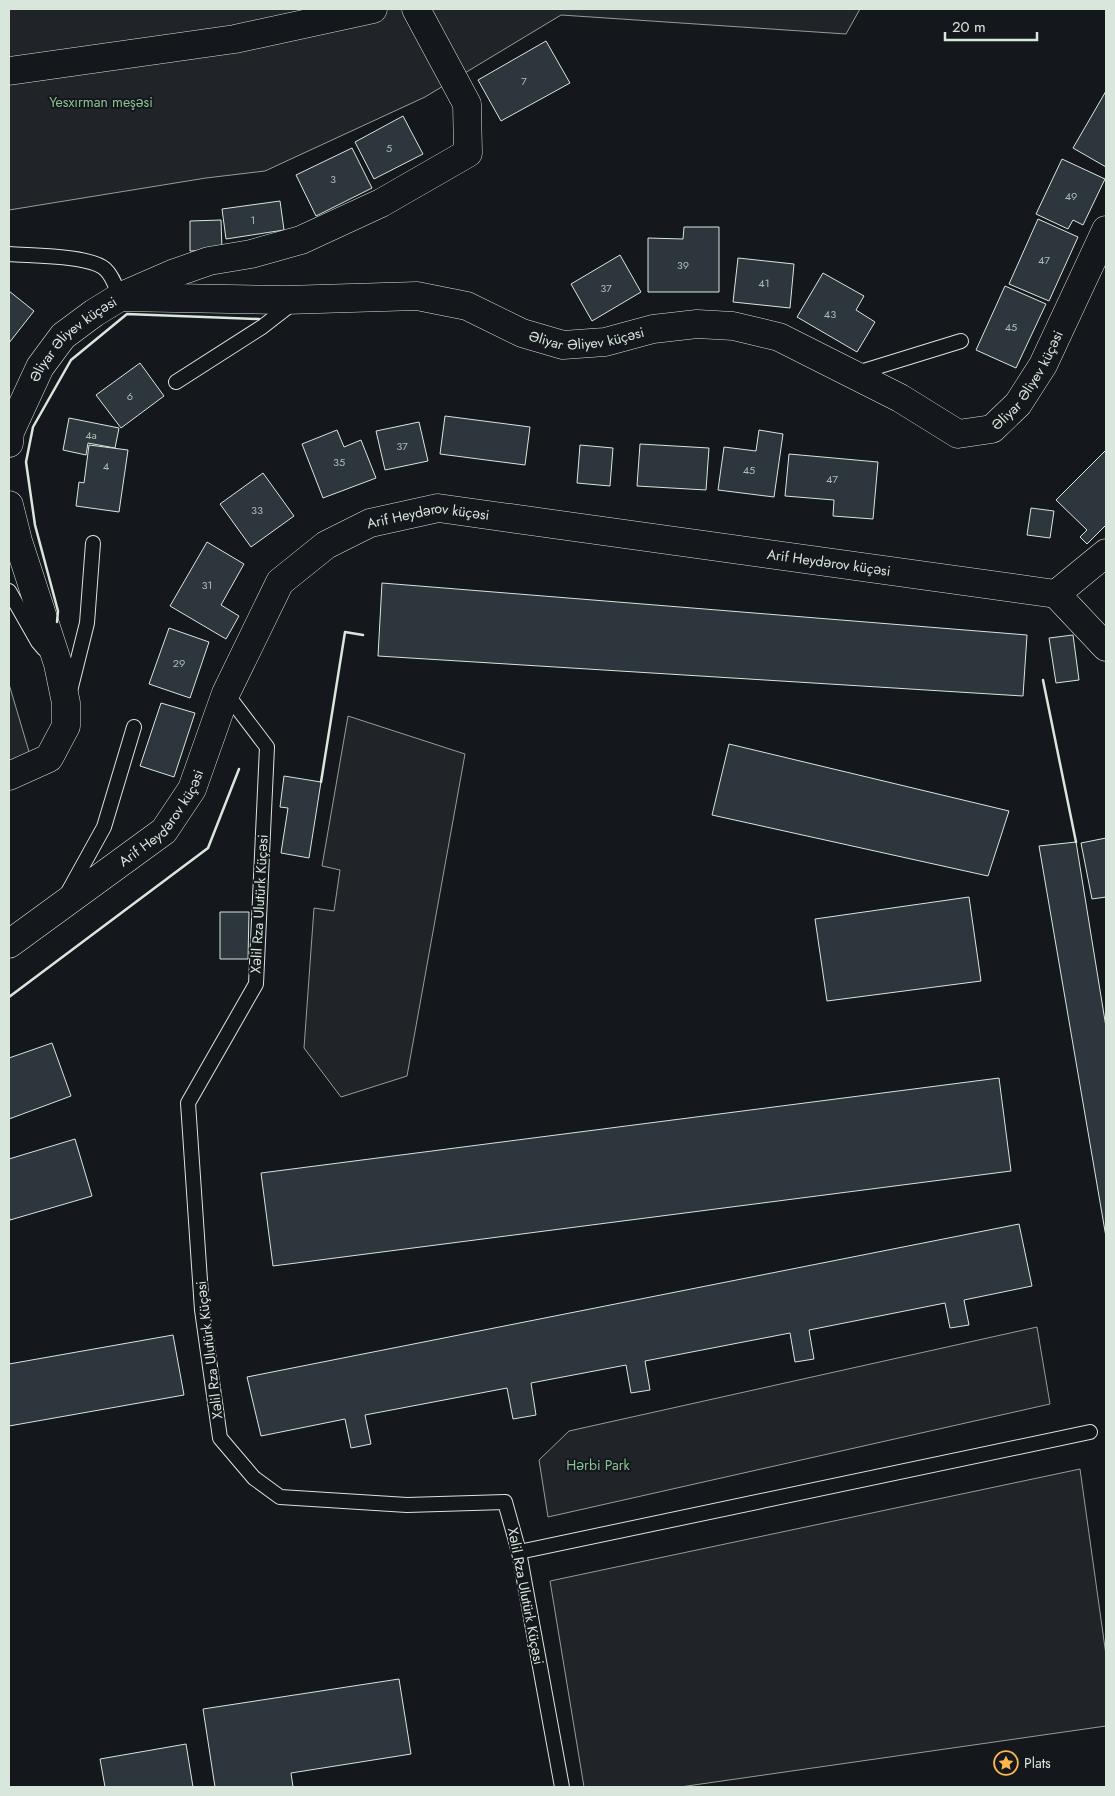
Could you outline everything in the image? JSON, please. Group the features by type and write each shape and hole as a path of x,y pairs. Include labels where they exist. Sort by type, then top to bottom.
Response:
{"street":[{"path":"9,71 235,39 373,9"},
{"path":"120,297 172,274 209,261 251,254 301,240 381,202 468,153 467,104 416,9"},
{"name":"Əliyar Əliyev küçəsi","path":"9,443 10,432 40,367 63,336 120,297 215,300 418,296 467,306 522,333 563,345 605,342 653,329 697,324 733,326 778,337 900,398 958,434 992,430 1018,404 1044,365 1106,230"},
{"path":"9,504 18,541 58,664 66,703 66,726 48,758 9,776"},
{"name":"Arif Heydərov küçəsi","path":"9,944 164,831 192,789 226,693 280,582 326,545 370,523 438,508 1056,594"},
{"path":"1106,553 1056,594 1106,647"}],"lane":[{"path":"9,254 91,262 105,269 120,297"},
{"path":"176,382 262,327 298,299"},
{"path":"854,374 962,341"},
{"path":"66,703 87,623 93,542"},
{"path":"9,591 38,642 58,664"},
{"name":"Xəlil Rza Ulutürk Küçəsi","path":"226,693 267,747 256,984 188,1103 202,1310 220,1438 254,1478 280,1497 406,1505 505,1502 519,1552 562,1787"},
{"path":"59,907 104,827 134,727"},
{"path":"519,1552 1090,1432"}],"green space":[{"name":"Yesxırman meşəsi","path":"9,9 860,9 846,34 561,15 425,97 265,171 206,178 9,210"},
{"path":"9,684 30,755 9,763"},
{"path":"348,716 465,754 407,1076 341,1097 304,1048 314,908 334,911 340,870 322,866"},
{"name":"Hərbi Park","path":"1037,1327 1050,1404 548,1517 539,1460 569,1431"},
{"path":"1080,1469 1106,1655 1106,1726 680,1787 584,1787 550,1581"}],"building":[{"path":"546,41 570,83 501,121 478,80"},
{"path":"1106,91 1106,167 1073,148"},
{"path":"403,116 423,154 374,179 355,142"},
{"path":"352,148 372,188 316,216 296,175"},
{"path":"1062,159 1105,179 1083,225 1073,220 1068,229 1036,214"},
{"path":"280,201 284,230 226,239 222,209"},
{"path":"1038,219 1078,237 1049,301 1009,284"},
{"path":"221,220 222,250 190,251 190,221"},
{"path":"684,227 719,227 719,292 648,292 648,238 683,239"},
{"path":"620,255 641,292 592,321 571,284"},
{"path":"738,258 794,264 790,308 733,302"},
{"path":"823,273 864,296 856,310 875,322 857,352 797,317"},
{"path":"1005,286 1046,304 1016,368 976,350"},
{"path":"9,291 34,311 9,343"},
{"path":"140,363 164,396 121,428 96,395"},
{"path":"445,416 530,427 525,465 440,454"},
{"path":"69,418 119,428 115,448 88,443 86,455 63,450"},
{"path":"419,422 428,461 385,470 376,431"},
{"path":"337,430 344,447 361,440 376,478 323,498 302,444"},
{"path":"759,430 783,434 774,497 718,490 724,447 756,451"},
{"path":"640,444 709,448 706,490 637,486"},
{"path":"89,445 128,450 119,512 76,506 79,482 84,483"},
{"path":"580,445 613,448 610,486 577,483"},
{"path":"1106,450 1106,525 1087,544 1080,537 1087,530 1056,500"},
{"path":"789,454 878,462 873,519 833,516 834,500 785,496"},
{"path":"263,473 294,516 251,547 220,504"},
{"path":"1031,508 1054,511 1050,538 1027,535"},
{"path":"207,542 244,564 221,605 239,616 226,639 170,606"},
{"path":"382,583 1027,635 1023,696 378,656"},
{"path":"169,628 209,642 190,698 149,684"},
{"path":"1073,635 1079,680 1056,683 1049,638"},
{"path":"161,703 195,713 174,777 140,766"},
{"path":"729,744 1009,811 988,876 712,815"},
{"path":"284,776 321,782 309,858 281,853 288,808 280,807"},
{"path":"1106,838 1106,897 1092,899 1081,843"},
{"path":"1076,842 1106,1027 1106,1237 1039,846"},
{"path":"969,897 981,981 827,1001 815,919"},
{"path":"220,912 249,912 248,959 220,959"},
{"path":"52,1043 71,1096 9,1119 9,1058"},
{"path":"999,1078 1011,1171 273,1266 261,1173"},
{"path":"75,1139 92,1196 10,1220 9,1159"},
{"path":"1019,1224 1032,1286 964,1300 969,1325 950,1328 945,1303 809,1330 814,1359 795,1362 790,1333 645,1361 650,1390 631,1393 626,1365 531,1383 536,1415 513,1419 507,1388 365,1415 371,1444 351,1448 345,1419 261,1436 247,1377"},
{"path":"173,1335 184,1395 9,1426 9,1364"},
{"path":"399,1679 411,1754 291,1773 293,1787 215,1787 203,1709"},
{"path":"186,1744 193,1787 105,1787 100,1759"}],"wall":[{"path":"57,622 58,611 35,525 26,462 33,427 71,360 127,314 259,319"},
{"path":"321,782 345,632 363,635"},
{"path":"1043,680 1076,842"},
{"path":"9,997 208,848 239,769"}],"place":[{"name":"Plats","path":"1006,1763"}]}
